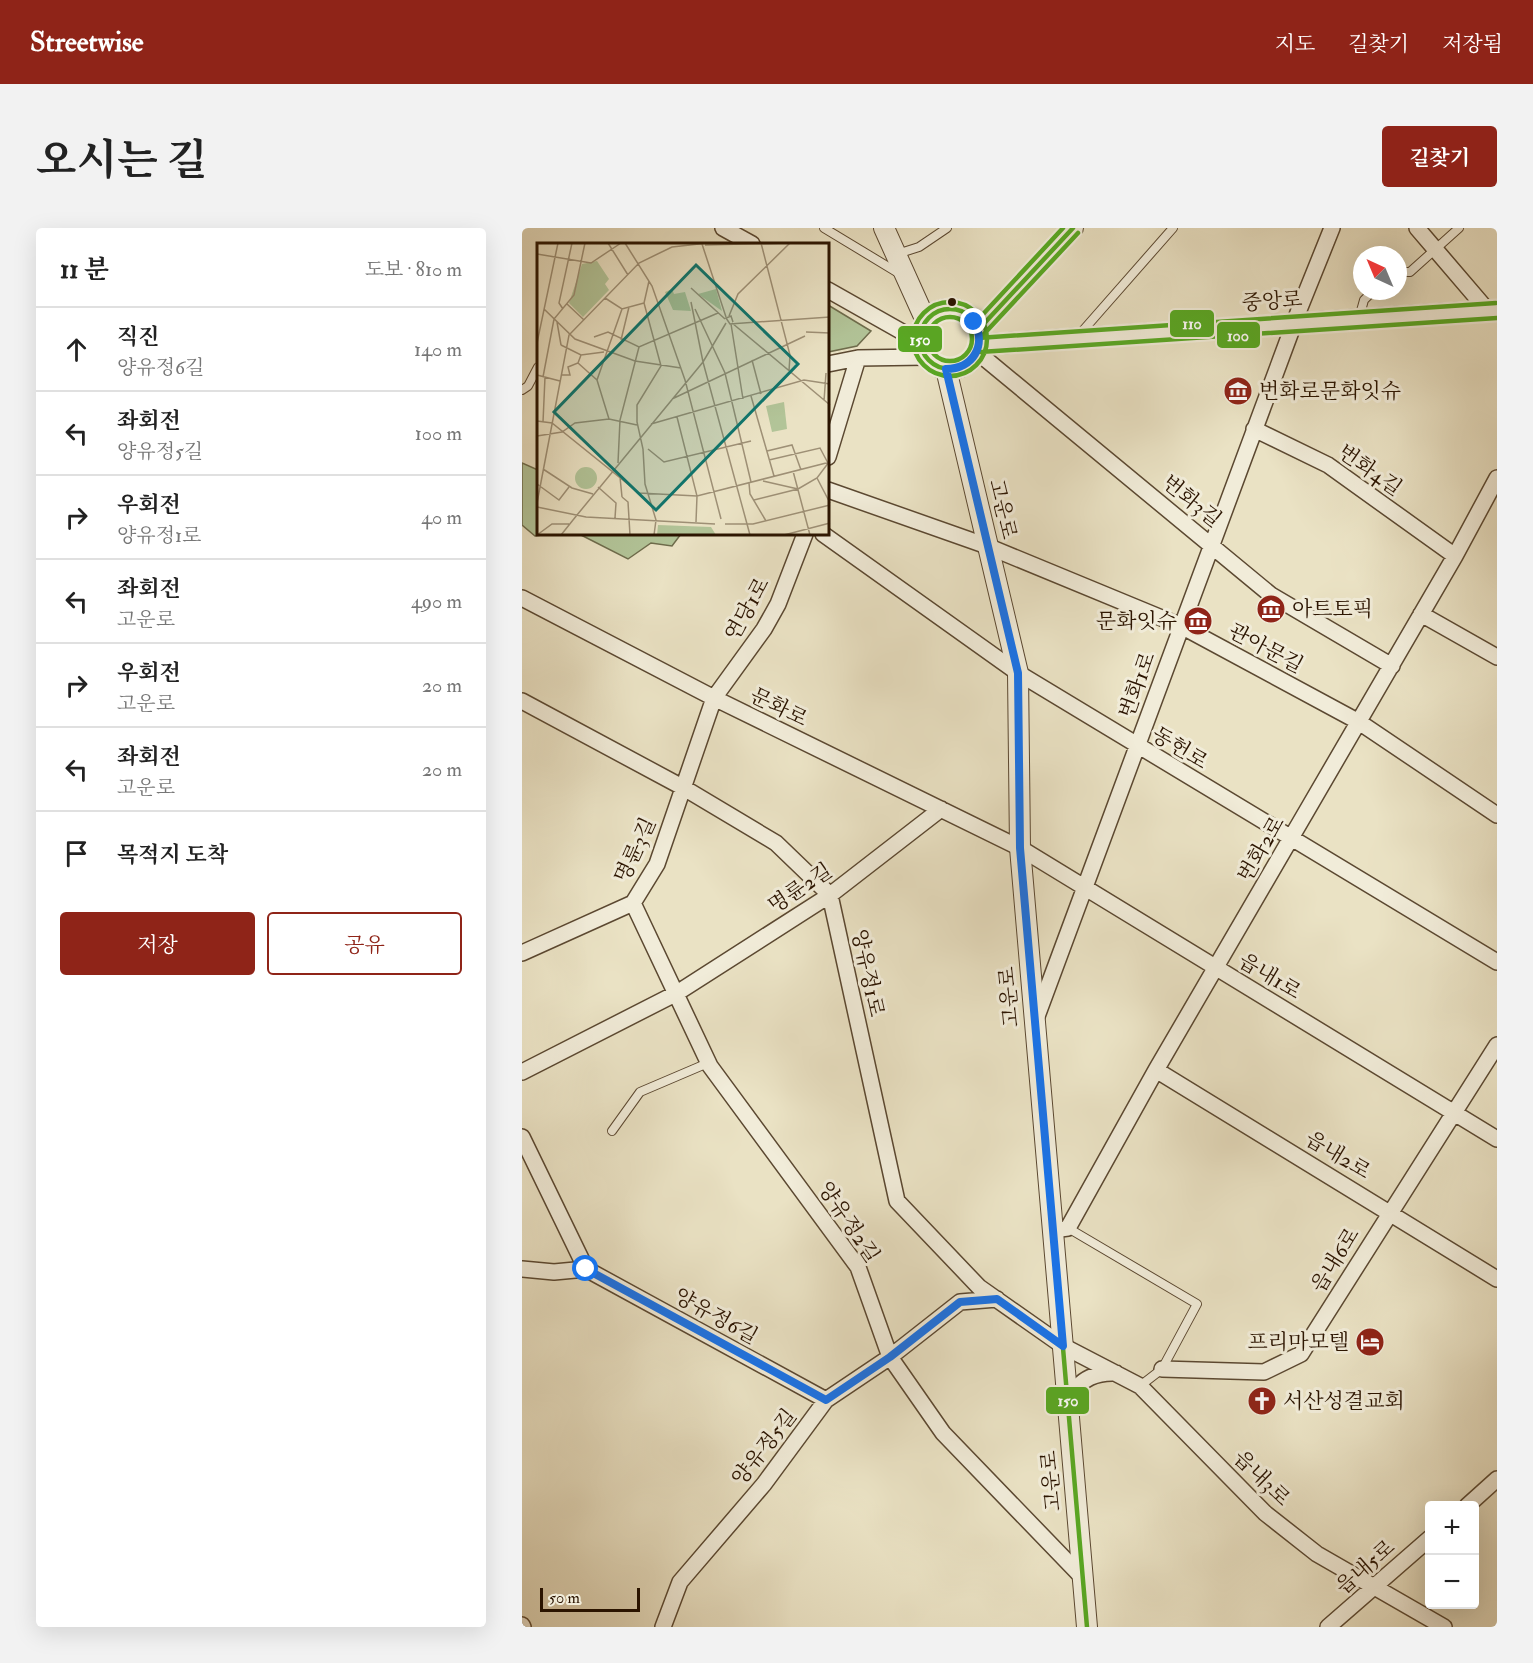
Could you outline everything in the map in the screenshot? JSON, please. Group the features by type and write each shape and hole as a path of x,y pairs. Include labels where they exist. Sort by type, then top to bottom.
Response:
{"street":[{"path":"723,228 750,243"},
{"path":"884,228 926,321"},
{"path":"830,291 923,350 935,365 946,369 964,365 978,342 1073,228"},
{"name":"번화1로","path":"1035,1022 1254,429 1332,228"},
{"path":"1417,228 1493,311"},
{"path":"923,350 921,331 926,321 940,311 953,310 968,316 978,342"},
{"name":"중앙로","path":"978,342 1076,338 1493,311"},
{"name":"번화3길","path":"978,342 1271,595 1392,666"},
{"path":"830,364 923,350"},
{"path":"830,450 858,358"},
{"name":"고운로","path":"946,369 1018,673 1020,848 1035,1022 1060,1229 1063,1346 1087,1627"},
{"name":"번화4길","path":"1254,429 1328,465 1455,556"},
{"name":"번화2로","path":"1060,1229 1156,1070 1392,666 1497,477"},
{"name":"관아문길","path":"830,491 987,546 1181,626 1359,722 1497,815"},
{"name":"연당1로","path":"714,698 764,629 777,604 804,536"},
{"name":"동헌로","path":"825,536 1018,673 1497,962"},
{"name":"문화로","path":"522,598 714,698 1020,848"},
{"path":"1421,614 1497,657"},
{"name":"명륜3길","path":"522,953 633,903 657,864 714,698"},
{"path":"522,701 684,788 776,843 830,895"},
{"name":"명륜2길","path":"522,1072 677,993 830,895 941,810"},
{"name":"읍내1로","path":"1020,848 1497,1139"},
{"name":"양유정1로","path":"830,895 897,1201 979,1287 1063,1346"},
{"path":"633,903 677,993"},
{"name":"양유정2길","path":"677,993 708,1063 858,1267 890,1357 943,1434 1083,1578"},
{"name":"읍내6로","path":"1162,1369 1264,1372 1301,1354 1497,1045"},
{"name":"읍내2로","path":"1156,1070 1497,1279"},
{"path":"522,1137 586,1269 555,1272 522,1269"},
{"name":"양유정6길","path":"586,1269 826,1400"},
{"name":"양유정5길","path":"663,1627 680,1582 764,1484 826,1400 890,1357 960,1302 997,1299"},
{"name":"읍내3로","path":"1063,1346 1121,1374 1140,1386 1265,1512 1317,1554 1444,1627"},
{"path":"1068,1398 1073,1397 1078,1386 1092,1376 1103,1373 1121,1374"},
{"path":"1473,1501 1497,1479"},
{"name":"읍내5로","path":"1328,1627 1425,1542"}],"lane":[{"path":"824,228 906,277"},
{"path":"895,255 919,246 947,228"},
{"path":"1076,338 1173,228"},
{"path":"1407,272 1410,272 1459,228"},
{"path":"1358,319 1364,300"},
{"path":"522,390 528,386 537,369"},
{"path":"612,1131 640,1092 708,1063"},
{"path":"1060,1229 1197,1304 1162,1369 1140,1386"}],"green space":[{"path":"830,306 871,331 857,346 830,352"},
{"path":"522,463 537,470 537,536 522,525"},
{"path":"583,536 680,536 672,546 651,543 628,559"}],"transit line":[{"name":"110","path":"973,325 1063,228"},
{"name":"150","path":"978,330 1073,228"},
{"name":"100","path":"983,335 1078,233"},
{"name":"100","path":"943,302 957,302 971,308 981,318 987,332 987,339 987,346 981,360 971,370 957,376 943,376 929,370 919,360 913,346 913,332 919,318 929,308 943,302"},
{"name":"110","path":"978,338 1496,303"},
{"name":"150","path":"950,309 967,314 975,322 980,339 975,356 967,364 950,369 933,364 925,356 920,339 925,322 933,314 950,309"},
{"name":"110","path":"950,317 959,318 966,323 971,330 972,339 971,348 966,355 959,360 950,361 941,360 934,355 929,348 928,339 929,330 934,323 941,318 950,317"},
{"name":"100","path":"980,352 1497,318"},
{"name":"150","path":"946,369 1018,673 1020,848 1087,1627"}],"place":[{"name":"번화로문화잇슈","path":"1238,391"},
{"name":"아트토픽","path":"1271,609"},
{"name":"문화잇슈","path":"1198,621"},
{"name":"프리마모텔","path":"1370,1342"},
{"name":"서산성결교회","path":"1262,1401"}],"route":[{"path":"586,1269 826,1400 890,1357 960,1302 997,1299 1063,1346 1020,848 1018,673 946,369 956,369 964,365 972,360 978,350 980,337 974,322"}]}
